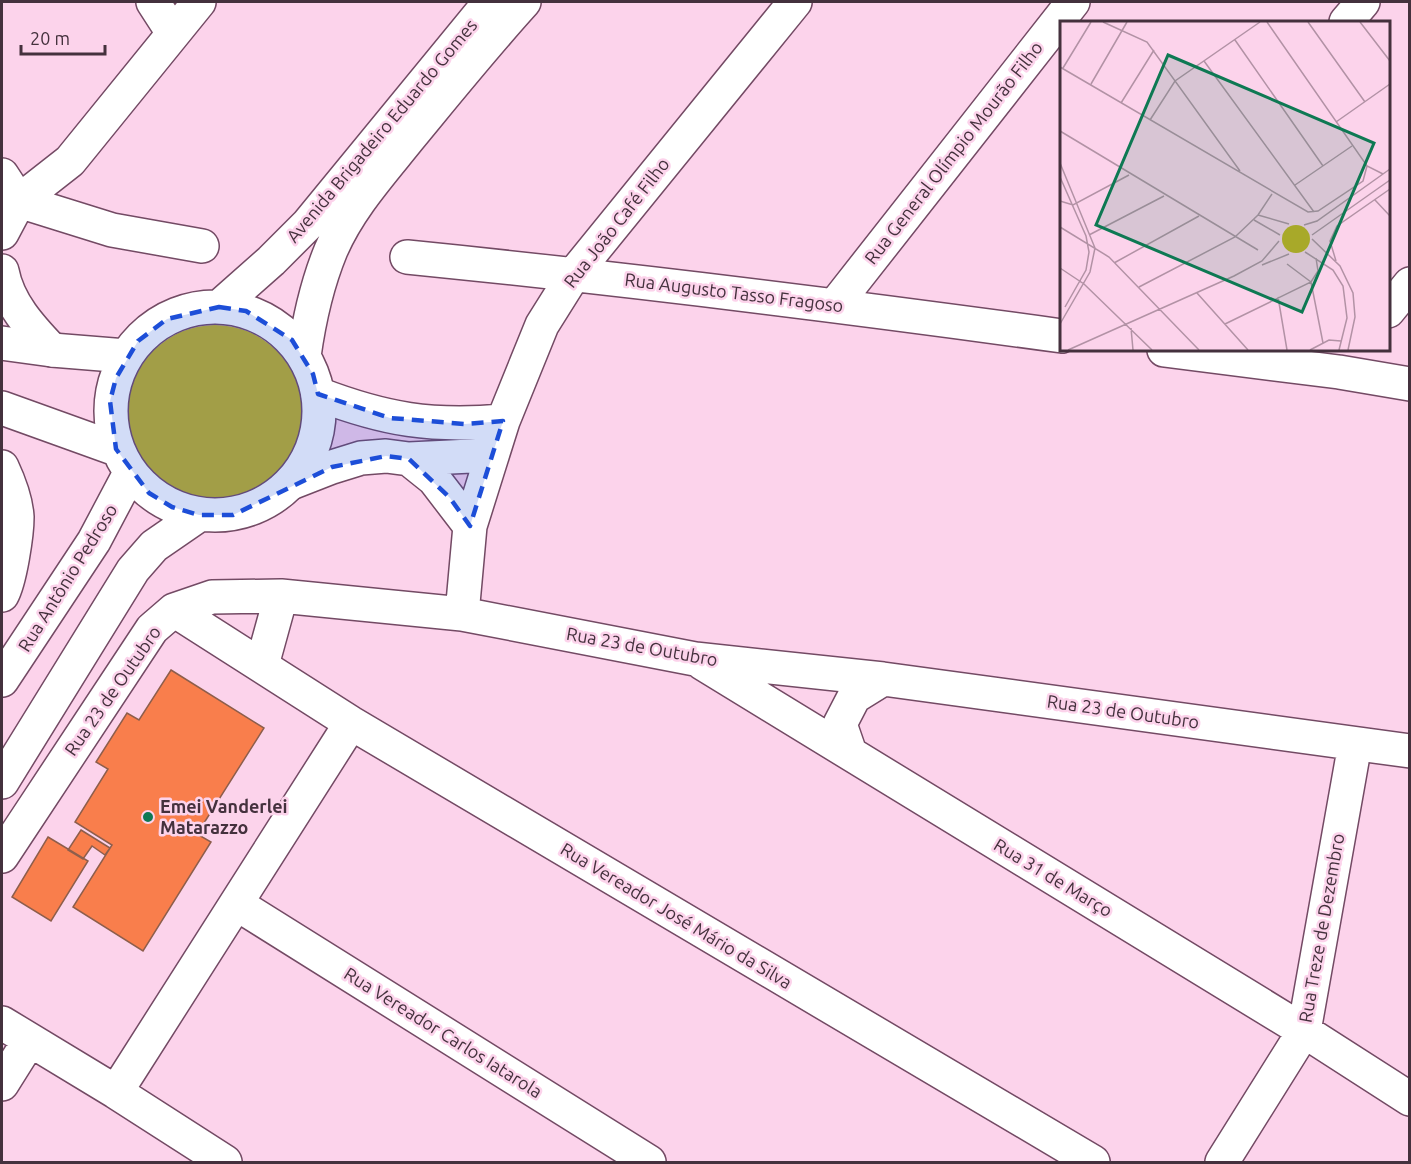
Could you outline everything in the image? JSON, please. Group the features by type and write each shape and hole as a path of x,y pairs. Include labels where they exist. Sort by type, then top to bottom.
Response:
{"street":[{"path":"153,2 173,33"},
{"path":"10,188 70,161 199,2"},
{"name":"Avenida Brigadeiro Eduardo Gomes","path":"219,307 271,261 308,224 490,2"},
{"name":"Avenida Brigadeiro Eduardo Gomes","path":"304,356 308,325 319,284 332,249 358,201 485,44 524,2"},
{"name":"Rua João Café Filho","path":"462,614 470,526 503,421 542,325 574,274 795,2"},
{"name":"Rua General Olímpio Mourão Filho","path":"835,305 1073,2"},
{"path":"1347,21 1363,2"},
{"path":"2,234 10,188"},
{"path":"10,188 112,230 202,246"},
{"name":"Rua Augusto Tasso Fragoso","path":"407,257 835,305 1060,336"},
{"path":"2,270 4,281 16,308 52,350"},
{"path":"1390,309 1410,284"},
{"path":"219,307 246,311 270,323 291,340 304,356 313,374 318,394 318,426 309,457 291,483 266,503 233,514 199,515 172,507 149,493 123,461 111,426 110,401 116,378 126,356 151,329 167,319 192,310 219,307"},
{"path":"2,343 126,356"},
{"path":"1181,351 1348,361 1410,384"},
{"path":"318,394 353,408 390,418 456,424 503,421"},
{"path":"2,408 123,461"},
{"path":"291,483 360,458 386,456 410,459 492,455"},
{"path":"410,459 434,478 470,526"},
{"name":"Rua Antônio Pedroso","path":"2,680 14,647 94,541 123,461"},
{"path":"2,467 10,486 17,517 8,585 2,595"},
{"path":"2,782 133,570 154,546 199,515"},
{"path":"262,665 281,596"},
{"name":"Rua 23 de Outubro","path":"2,856 152,629 174,610 212,597 281,596 462,614 695,659 883,679 1410,751"},
{"name":"Rua Vereador José Mário da Silva","path":"174,610 351,723 1094,1162"},
{"name":"Rua 31 de Março","path":"695,659 1304,1031 1410,1099"},
{"path":"850,753 840,724 854,697 883,679"},
{"path":"116,1092 351,723"},
{"name":"Rua Treze de Dezembro","path":"1222,1162 1304,1031 1355,744"},
{"name":"Rua Vereador Carlos Iatarola","path":"237,903 649,1162"},
{"path":"2,1023 225,1162"},
{"path":"2,1084 29,1041"}],"highlighted area":[{"path":"219,307 246,311 292,340 313,374 318,394 390,418 465,424 503,421 470,526 450,498 409,459 386,456 332,467 233,515 199,515 172,507 149,493 116,449 110,401 116,378 138,341 167,319"}],"shaded area":[{"path":"215,325 232,326 248,331 264,339 277,350 288,363 296,379 301,395 301,429 296,445 288,461 277,474 264,485 248,493 232,498 215,499 198,498 182,493 166,485 153,474 142,461 134,445 129,429 128,412 129,395 134,379 142,363 153,350 166,339 182,331 198,326"}],"building":[{"path":"171,670 264,728 197,834 211,842 143,951 73,907 112,845 75,822 108,769 96,762 127,713 139,720"},
{"path":"81,830 110,848 105,855 92,846 83,859 68,850"},
{"path":"48,837 88,861 51,921 12,897"}],"place":[{"name":"Emei Vanderlei Matarazzo","path":"148,817"}]}
